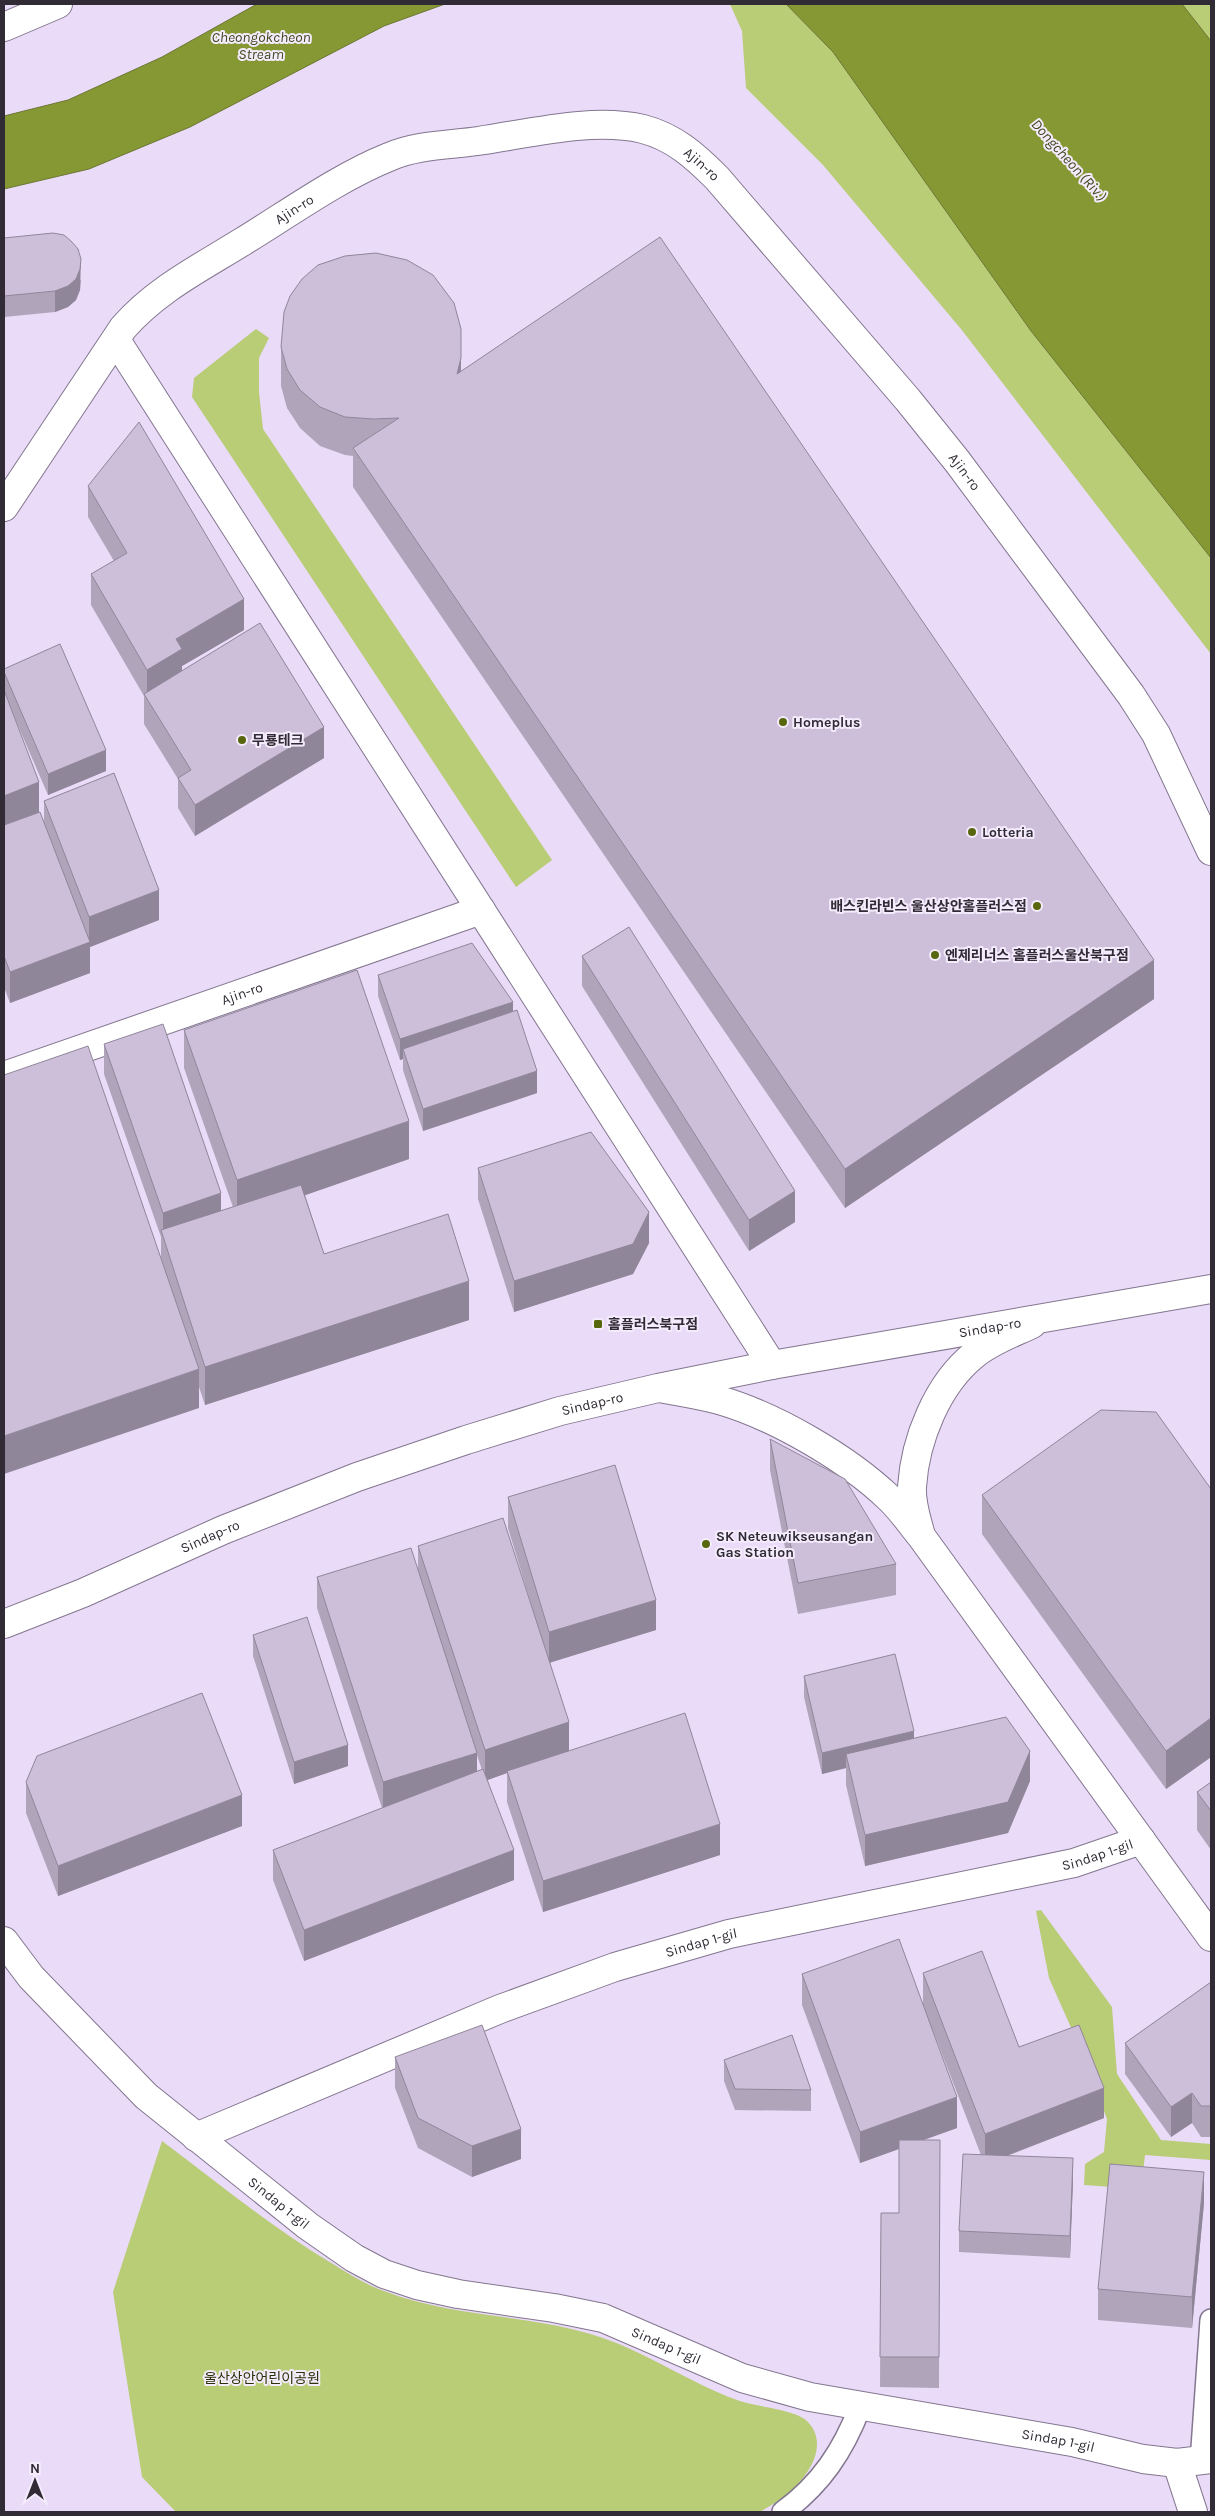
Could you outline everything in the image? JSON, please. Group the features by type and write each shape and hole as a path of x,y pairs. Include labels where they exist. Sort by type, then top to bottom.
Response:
{"street":[{"path":"4,28 58,4"},
{"name":"Ajin-ro","path":"4,507 138,310 151,299 368,166 411,150 577,127 612,126 643,129 671,140 694,154 717,178 908,400 957,461 1131,695 1156,734 1211,851"},
{"path":"116,340 772,1365"},
{"name":"Ajin-ro","path":"4,1076 480,910"},
{"name":"Sindap-ro","path":"4,1624 83,1593 223,1530 357,1477 560,1411 658,1388 772,1365 1211,1290"},
{"path":"921,1536 913,1508 912,1488 923,1434 934,1406 951,1379 975,1354 1003,1337 1045,1318"},
{"path":"658,1388 720,1400 789,1429 856,1471 890,1498 921,1536 1211,1937"},
{"name":"Sindap 1-gil","path":"196,2137 500,2009 614,1967 729,1934 1074,1863 1141,1840"},
{"name":"Sindap 1-gil","path":"4,1941 31,1977 146,2096 308,2226 354,2258 384,2274 417,2285 458,2294 554,2308 603,2318 742,2378 810,2397 1072,2442 1143,2459 1196,2462"},
{"path":"1193,2512 1196,2462"}],"lane":[{"path":"1196,2462 1211,2320"},
{"path":"782,2512 802,2498 830,2466 847,2439 860,2407"}],"green space":[{"path":"730,4 786,4 833,52 1031,331 1211,558 1211,654 961,329 823,165 746,88 742,31"},
{"path":"1182,4 1211,4 1211,41"},
{"path":"256,329 269,338 259,358 259,392 263,429 552,860 516,887 192,397 194,378"},
{"path":"1041,1910 1112,2007 1117,2074 1161,2140 1211,2144 1211,2160 1145,2155 1141,2189 1084,2185 1085,2164 1104,2152 1107,2119 1077,2041 1049,1978 1036,1911"},
{"name":"울산상안어린이공원","path":"162,2141 285,2233 369,2285 411,2300 547,2324 600,2337 618,2344 737,2400 785,2411 802,2418 808,2422 814,2431 817,2441 813,2461 802,2479 788,2494 760,2512 176,2512 142,2477 113,2292"}],"water":[{"name":"Cheongokcheon Stream","path":"257,4 445,4 384,26 190,127 89,169 4,189 4,116 68,100 162,57"},
{"name":"Dongcheon (Riv.)","path":"786,4 1182,4 1211,41 1211,558 1031,331 833,52"}],"building":[{"path":"53,233 64,235 78,249 81,259 76,279 68,286 55,291 4,296 4,238"},
{"path":"660,237 1154,960 845,1169 353,448 399,418 345,417 320,407 300,390 287,369 281,347 284,312 290,296 302,279 318,265 345,256 376,253 407,260 433,275 454,303 461,329 461,358 457,374"},
{"path":"139,422 244,599 176,639 182,649 147,670 91,574 127,553 88,486"},
{"path":"260,623 324,727 195,805 178,778 191,770 144,694"},
{"path":"60,644 106,750 48,774 4,669"},
{"path":"4,690 39,782 4,796"},
{"path":"114,773 159,890 89,917 44,801"},
{"path":"40,812 90,942 10,972 4,956 4,825"},
{"path":"629,927 795,1191 749,1220 582,956"},
{"path":"472,943 513,1002 400,1039 378,975"},
{"path":"357,970 409,1121 237,1180 184,1030"},
{"path":"517,1010 537,1071 423,1109 403,1049"},
{"path":"163,1024 221,1193 163,1213 104,1044"},
{"path":"88,1046 199,1369 4,1436 4,1075"},
{"path":"591,1132 649,1212 633,1244 514,1281 478,1168"},
{"path":"301,1185 324,1254 448,1214 469,1281 205,1367 161,1230"},
{"path":"1101,1410 1156,1412 1211,1489 1211,1718 1166,1751 982,1495"},
{"path":"770,1439 845,1479 896,1564 798,1583"},
{"path":"615,1465 656,1600 549,1632 508,1497"},
{"path":"503,1518 569,1722 485,1750 418,1546"},
{"path":"411,1548 477,1753 383,1782 317,1577"},
{"path":"307,1617 348,1745 294,1762 253,1635"},
{"path":"895,1654 914,1731 822,1753 804,1676"},
{"path":"202,1693 242,1795 58,1866 26,1782 37,1756"},
{"path":"685,1713 720,1824 543,1881 507,1771"},
{"path":"1006,1717 1030,1751 1008,1802 865,1835 846,1754"},
{"path":"483,1769 514,1850 304,1930 273,1850"},
{"path":"1211,1782 1211,1811 1197,1792"},
{"path":"899,1939 957,2097 860,2132 802,1974"},
{"path":"982,1951 1019,2047 1079,2025 1104,2088 985,2134 923,1973"},
{"path":"1211,1982 1211,2106 1201,2106 1192,2093 1171,2107 1125,2043"},
{"path":"482,2025 521,2129 472,2146 418,2118 395,2057"},
{"path":"792,2035 811,2090 735,2089 724,2060"},
{"path":"899,2140 940,2140 939,2357 880,2357 881,2213 899,2213"},
{"path":"963,2154 1073,2158 1070,2236 959,2231"},
{"path":"1110,2164 1204,2172 1192,2297 1098,2289"}],"place":[{"name":"Homeplus","path":"783,722"},
{"name":"무룡테크","path":"242,740"},
{"name":"Lotteria","path":"972,832"},
{"name":"배스킨라빈스 울산상안홈플러스점","path":"1037,906"},
{"name":"엔제리너스 홈플러스울산북구점","path":"935,955"},
{"name":"홈플러스북구점","path":"598,1324"},
{"name":"SK Neteuwikseusangan Gas Station","path":"706,1544"}]}
